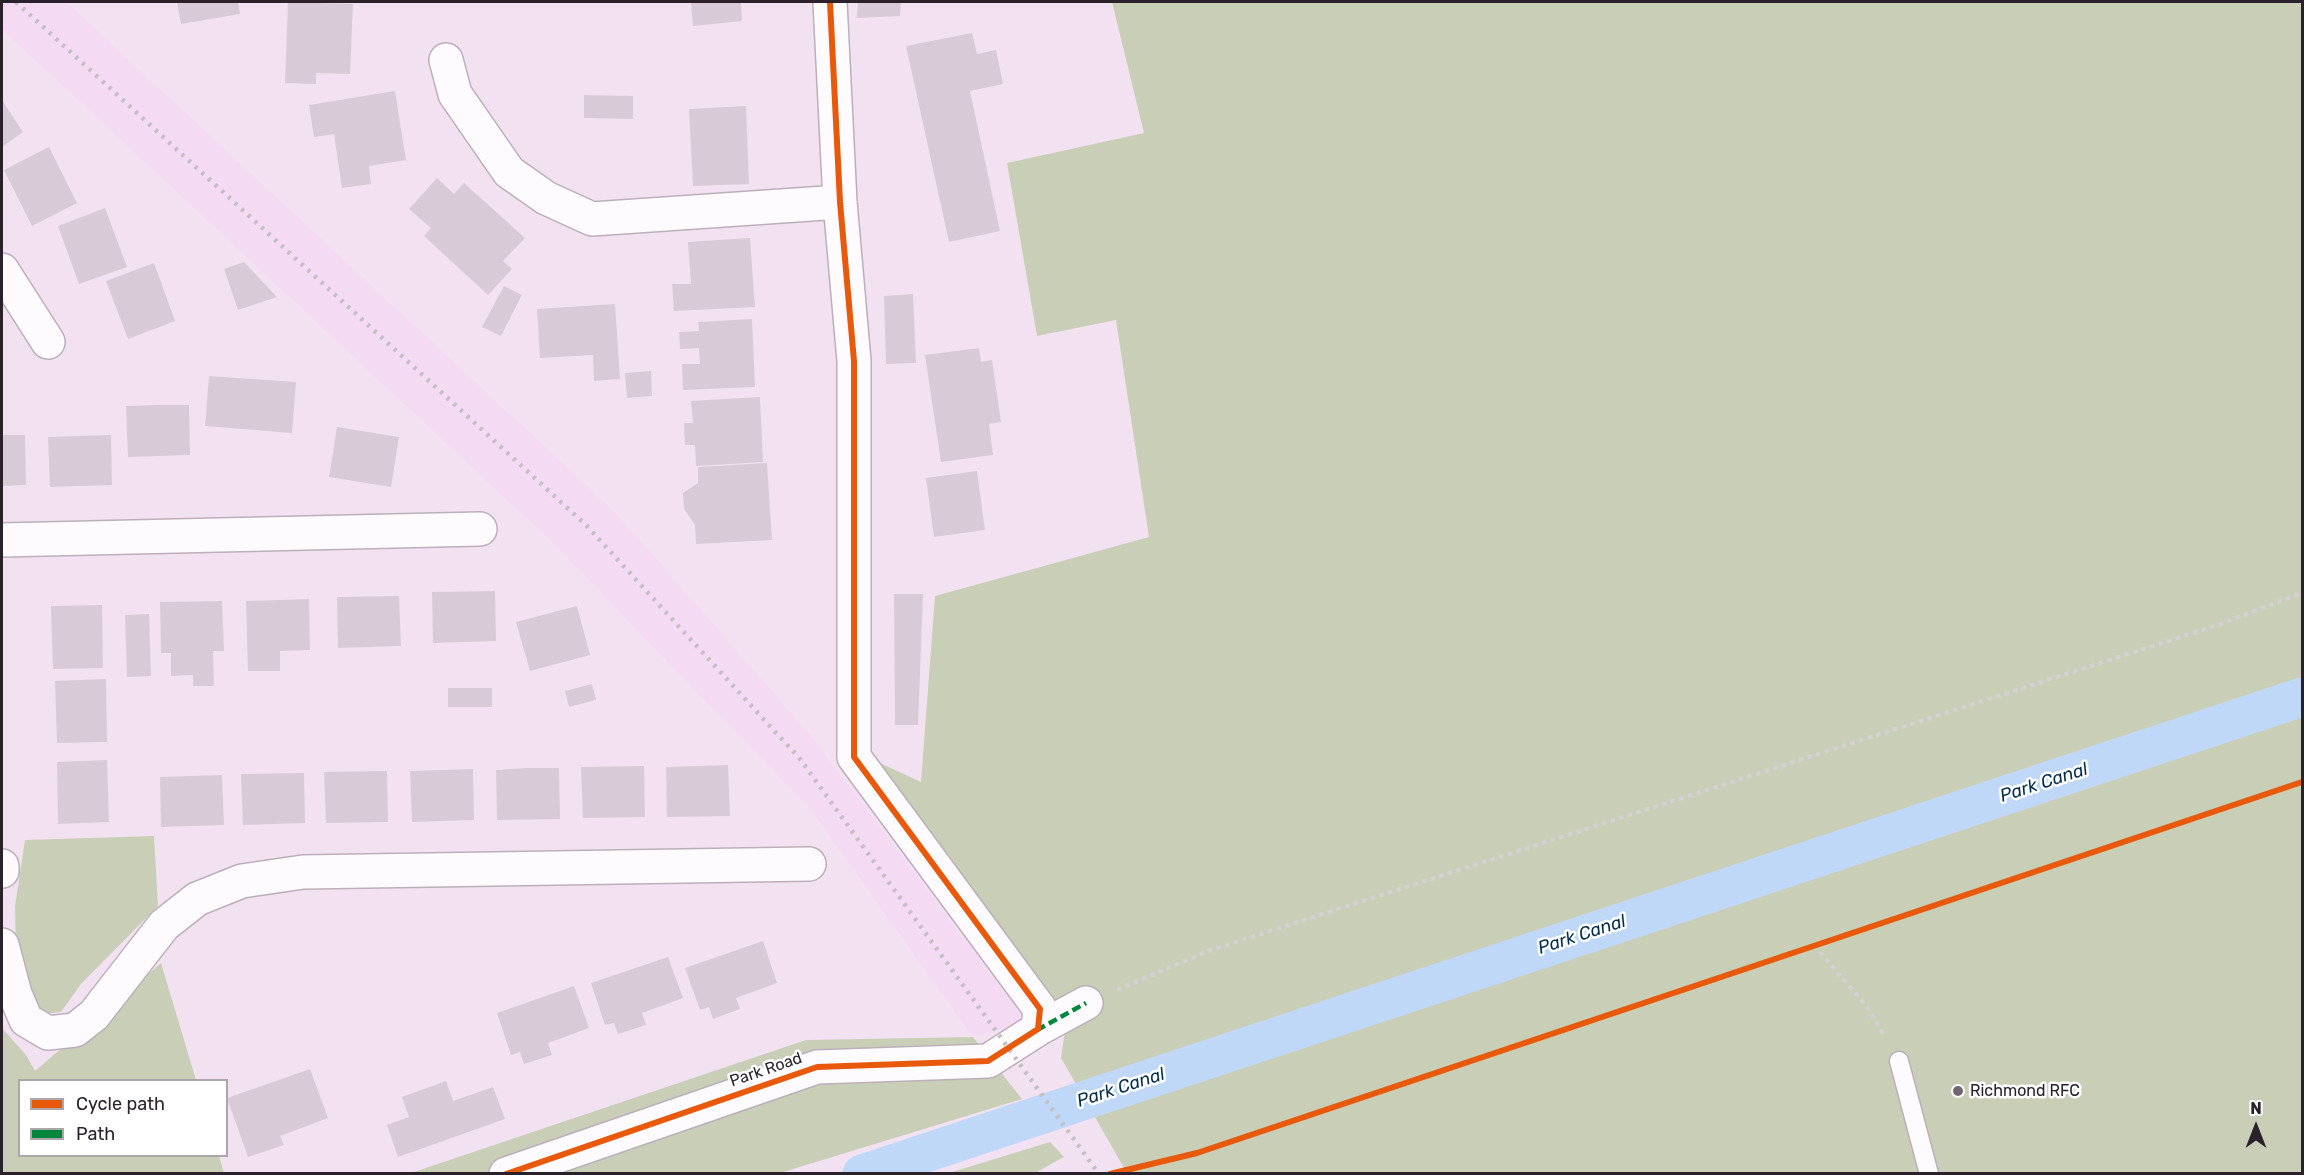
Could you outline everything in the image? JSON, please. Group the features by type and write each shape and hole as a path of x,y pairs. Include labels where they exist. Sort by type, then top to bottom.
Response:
{"street":[{"path":"830,2 840,202 854,361 854,757 1040,1010 1038,1029"},
{"path":"446,60 455,94 509,172 546,198 592,219 840,202"},
{"path":"2,270 48,342"},
{"path":"2,540 480,529"},
{"path":"2,945 15,994 26,1020 48,1033 75,1030 94,1014 164,925 196,899 242,881 303,872 809,864"},
{"path":"2,866 2,871"},
{"name":"Park Road","path":"506,1173 817,1067 988,1061 1038,1029 1086,1003"}],"lane":[{"path":"1899,1061 1929,1173"}],"path":[{"path":"1086,1003 1208,951 2215,626 2302,593"},
{"path":"1814,945 1868,1008 1899,1061"}],"shaded area":[{"path":"2,2 66,2 615,512 807,731 1026,1021 973,1037 811,810 548,538 2,29"}],"green space":[{"path":"1112,2 2302,2 2302,1173 1127,1173 1061,1058 1066,1024 880,763 921,782 935,596 1149,537 1116,320 1037,336 1007,163 1144,133"},
{"path":"154,836 158,906 81,984 61,1012 41,1014 16,957 15,906 25,840"},
{"path":"161,963 196,1079 18,1079 18,1157 219,1157 224,1173 2,1173 2,1028 26,1055 35,1071"},
{"path":"973,1037 1022,1099 780,1173 408,1174 806,1040"},
{"path":"1050,1142 1064,1157 1035,1173 949,1173"}],"building":[{"path":"177,2 238,2 240,14 181,24"},
{"path":"288,2 353,4 350,74 316,73 316,84 285,83"},
{"path":"691,2 741,2 742,21 693,26"},
{"path":"858,2 901,2 900,16 857,18"},
{"path":"972,33 977,54 996,50 1003,84 970,91 1000,231 949,242 906,46"},
{"path":"395,91 406,160 369,166 371,184 342,188 334,134 314,137 309,105"},
{"path":"584,95 633,96 633,119 584,118"},
{"path":"2,100 23,132 2,147"},
{"path":"746,106 749,184 693,186 689,109"},
{"path":"49,147 77,203 32,226 4,170"},
{"path":"437,178 454,194 464,183 525,238 503,261 512,269 488,295 424,236 431,228 409,209"},
{"path":"105,208 127,267 79,284 58,226"},
{"path":"750,238 755,307 674,311 672,284 691,284 688,242"},
{"path":"244,262 277,297 238,310 224,269"},
{"path":"154,263 175,321 128,339 106,281"},
{"path":"504,286 522,295 501,336 482,327"},
{"path":"913,294 916,363 886,364 884,296"},
{"path":"615,304 620,379 594,381 593,355 540,358 537,309"},
{"path":"752,319 755,387 683,390 682,364 700,364 699,348 680,349 679,332 699,331 698,322"},
{"path":"979,348 981,362 992,360 1001,422 989,424 993,455 941,462 925,355"},
{"path":"651,371 652,396 627,398 625,373"},
{"path":"209,376 296,382 292,433 205,426"},
{"path":"760,397 763,462 696,466 695,445 685,445 684,423 693,423 691,401"},
{"path":"189,405 190,455 128,457 126,406"},
{"path":"337,427 399,437 391,487 329,477"},
{"path":"2,435 25,435 26,485 2,486"},
{"path":"111,435 112,485 50,487 48,437"},
{"path":"767,463 772,540 696,544 695,525 684,509 683,493 698,483 698,467"},
{"path":"977,471 985,530 934,537 926,478"},
{"path":"495,591 496,641 433,643 432,592"},
{"path":"894,594 923,594 918,725 895,725"},
{"path":"399,596 401,646 338,648 337,597"},
{"path":"309,599 310,650 280,651 280,671 248,671 246,601"},
{"path":"222,601 224,651 213,651 214,686 193,686 193,675 171,676 171,653 161,653 160,602"},
{"path":"102,605 103,668 53,669 51,606"},
{"path":"577,606 590,655 530,671 516,622"},
{"path":"149,614 151,676 127,677 125,615"},
{"path":"106,679 107,742 57,743 55,681"},
{"path":"592,684 596,700 569,707 565,691"},
{"path":"448,688 492,688 492,707 448,707"},
{"path":"107,760 109,822 58,824 57,762"},
{"path":"728,765 730,816 667,817 666,767"},
{"path":"644,766 645,817 583,818 581,767"},
{"path":"559,768 560,819 497,820 496,770"},
{"path":"473,769 474,820 412,822 410,771"},
{"path":"387,771 388,822 326,823 324,772"},
{"path":"304,773 305,823 243,825 241,774"},
{"path":"222,775 224,825 161,827 160,777"},
{"path":"763,941 777,983 736,998 740,1009 713,1019 709,1007 700,1010 685,968"},
{"path":"668,957 683,998 642,1013 646,1025 618,1034 614,1023 605,1025 591,983"},
{"path":"574,986 589,1028 548,1043 552,1055 524,1064 520,1052 511,1055 497,1013"},
{"path":"310,1069 328,1118 280,1136 284,1145 248,1157 228,1098"},
{"path":"446,1081 453,1101 493,1087 505,1119 398,1157 387,1125 409,1117 402,1097"}],"waterway":[{"name":"Park Canal","path":"862,1174 2302,697"}],"railway":[{"path":"16,2 586,525 800,759 1099,1174"}],"marked path":[{"path":"1037,1030 1086,1003"}],"cycle path":[{"path":"506,1174 817,1067 988,1061 1038,1029 1040,1009 854,757 854,361 840,202 830,2"},
{"path":"1110,1174 1197,1153 2302,782"}],"place":[{"name":"Richmond RFC","path":"1958,1091"}]}
